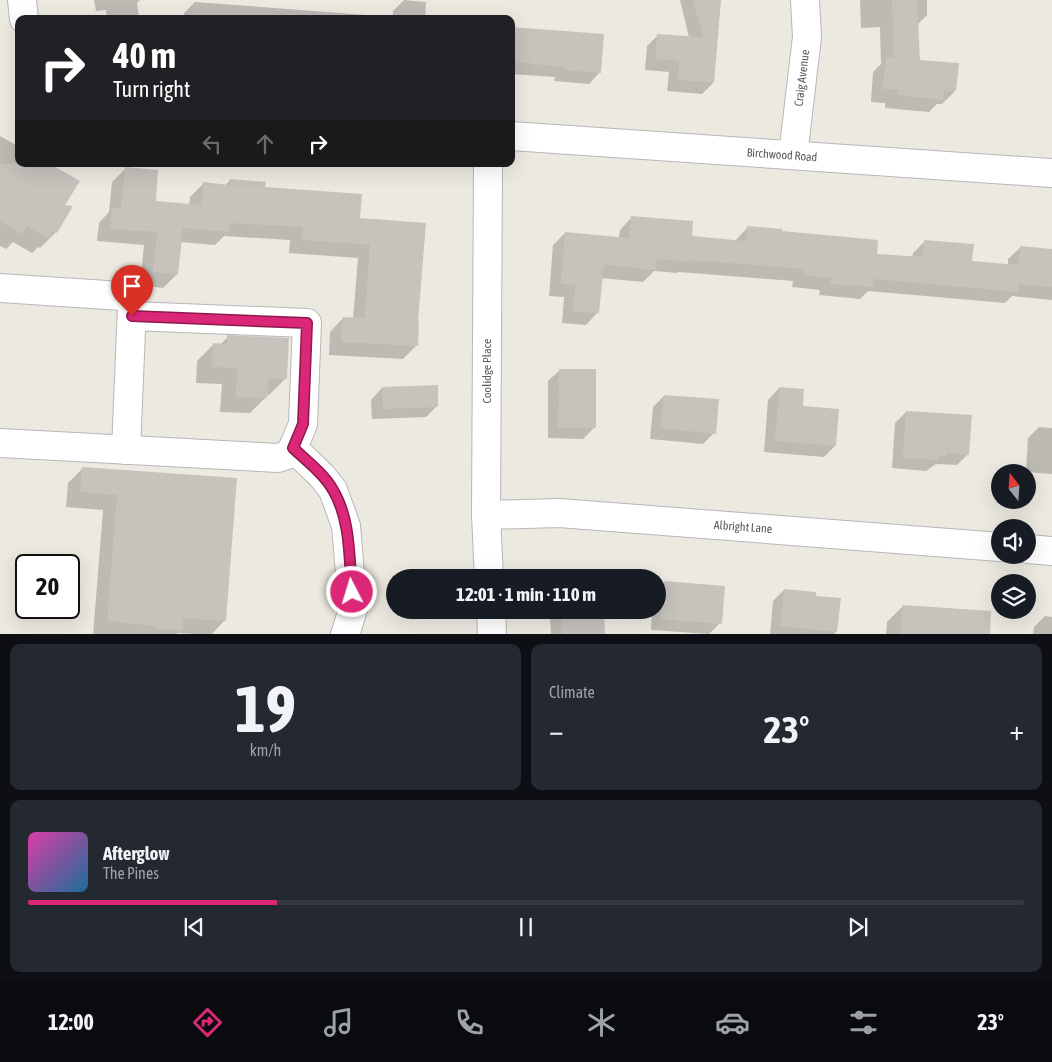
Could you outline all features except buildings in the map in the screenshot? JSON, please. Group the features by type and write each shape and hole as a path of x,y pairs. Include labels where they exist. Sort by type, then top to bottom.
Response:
{"street":[{"path":"22,0 24,15"},
{"name":"Craig Avenue","path":"793,156 807,37 805,0"},
{"name":"Birchwood Road","path":"515,136 1052,174"},
{"name":"Coolidge Place","path":"488,167 486,515 489,569"},
{"path":"0,288 122,296 129,300 132,306 132,316 126,450"},
{"path":"0,443 278,458 287,454 293,448 303,424 307,323 132,316"},
{"path":"293,448 322,476 333,490 346,526 353,609 345,634"},
{"name":"Albright Lane","path":"486,515 558,512 991,546"},
{"path":"1036,550 1052,551"},
{"path":"491,619 492,634"}],"route":[{"path":"132,316 307,323 303,424 298,440 293,448 322,476 333,490 346,526 352,592"}]}
